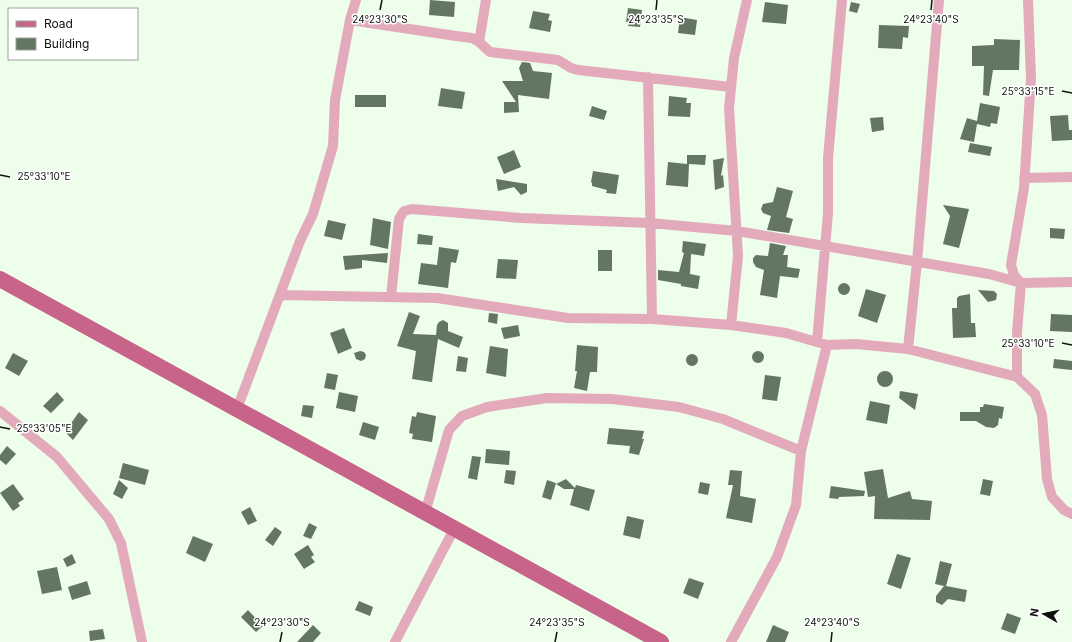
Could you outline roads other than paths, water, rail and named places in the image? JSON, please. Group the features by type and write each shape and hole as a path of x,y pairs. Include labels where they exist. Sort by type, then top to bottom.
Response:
{"main road":[{"path":"0,280 661,642"}],"street":[{"path":"237,409 300,241 313,214 333,146 335,100 350,20 356,0"},
{"path":"479,42 486,0"},
{"path":"731,325 738,256 729,108 734,58 747,0"},
{"path":"817,342 828,213 828,158 842,0"},
{"path":"908,349 918,262 939,0"},
{"path":"1017,377 1017,332 1021,283 1014,275 1011,265 1024,178 1031,78 1028,0"},
{"path":"350,20 472,38 490,52 558,60 571,68 578,70 731,87"},
{"path":"648,77 652,319"},
{"path":"1024,178 1072,177"},
{"path":"391,297 399,219 404,211 412,209 521,218 650,223 737,231 989,274 1021,283 1072,282"},
{"path":"280,295 437,298 568,318 652,319 731,325 786,333 827,345 856,344 908,349 1017,377 1035,394 1042,414 1047,479 1052,497 1064,510 1072,514"},
{"path":"731,642 777,557 796,505 801,451 827,345"},
{"path":"425,513 449,430 462,416 487,406 547,398 612,399 679,407 724,418 801,451"},
{"path":"0,411 57,457 109,519 121,543 142,642"},
{"path":"394,642 454,529"}]}
